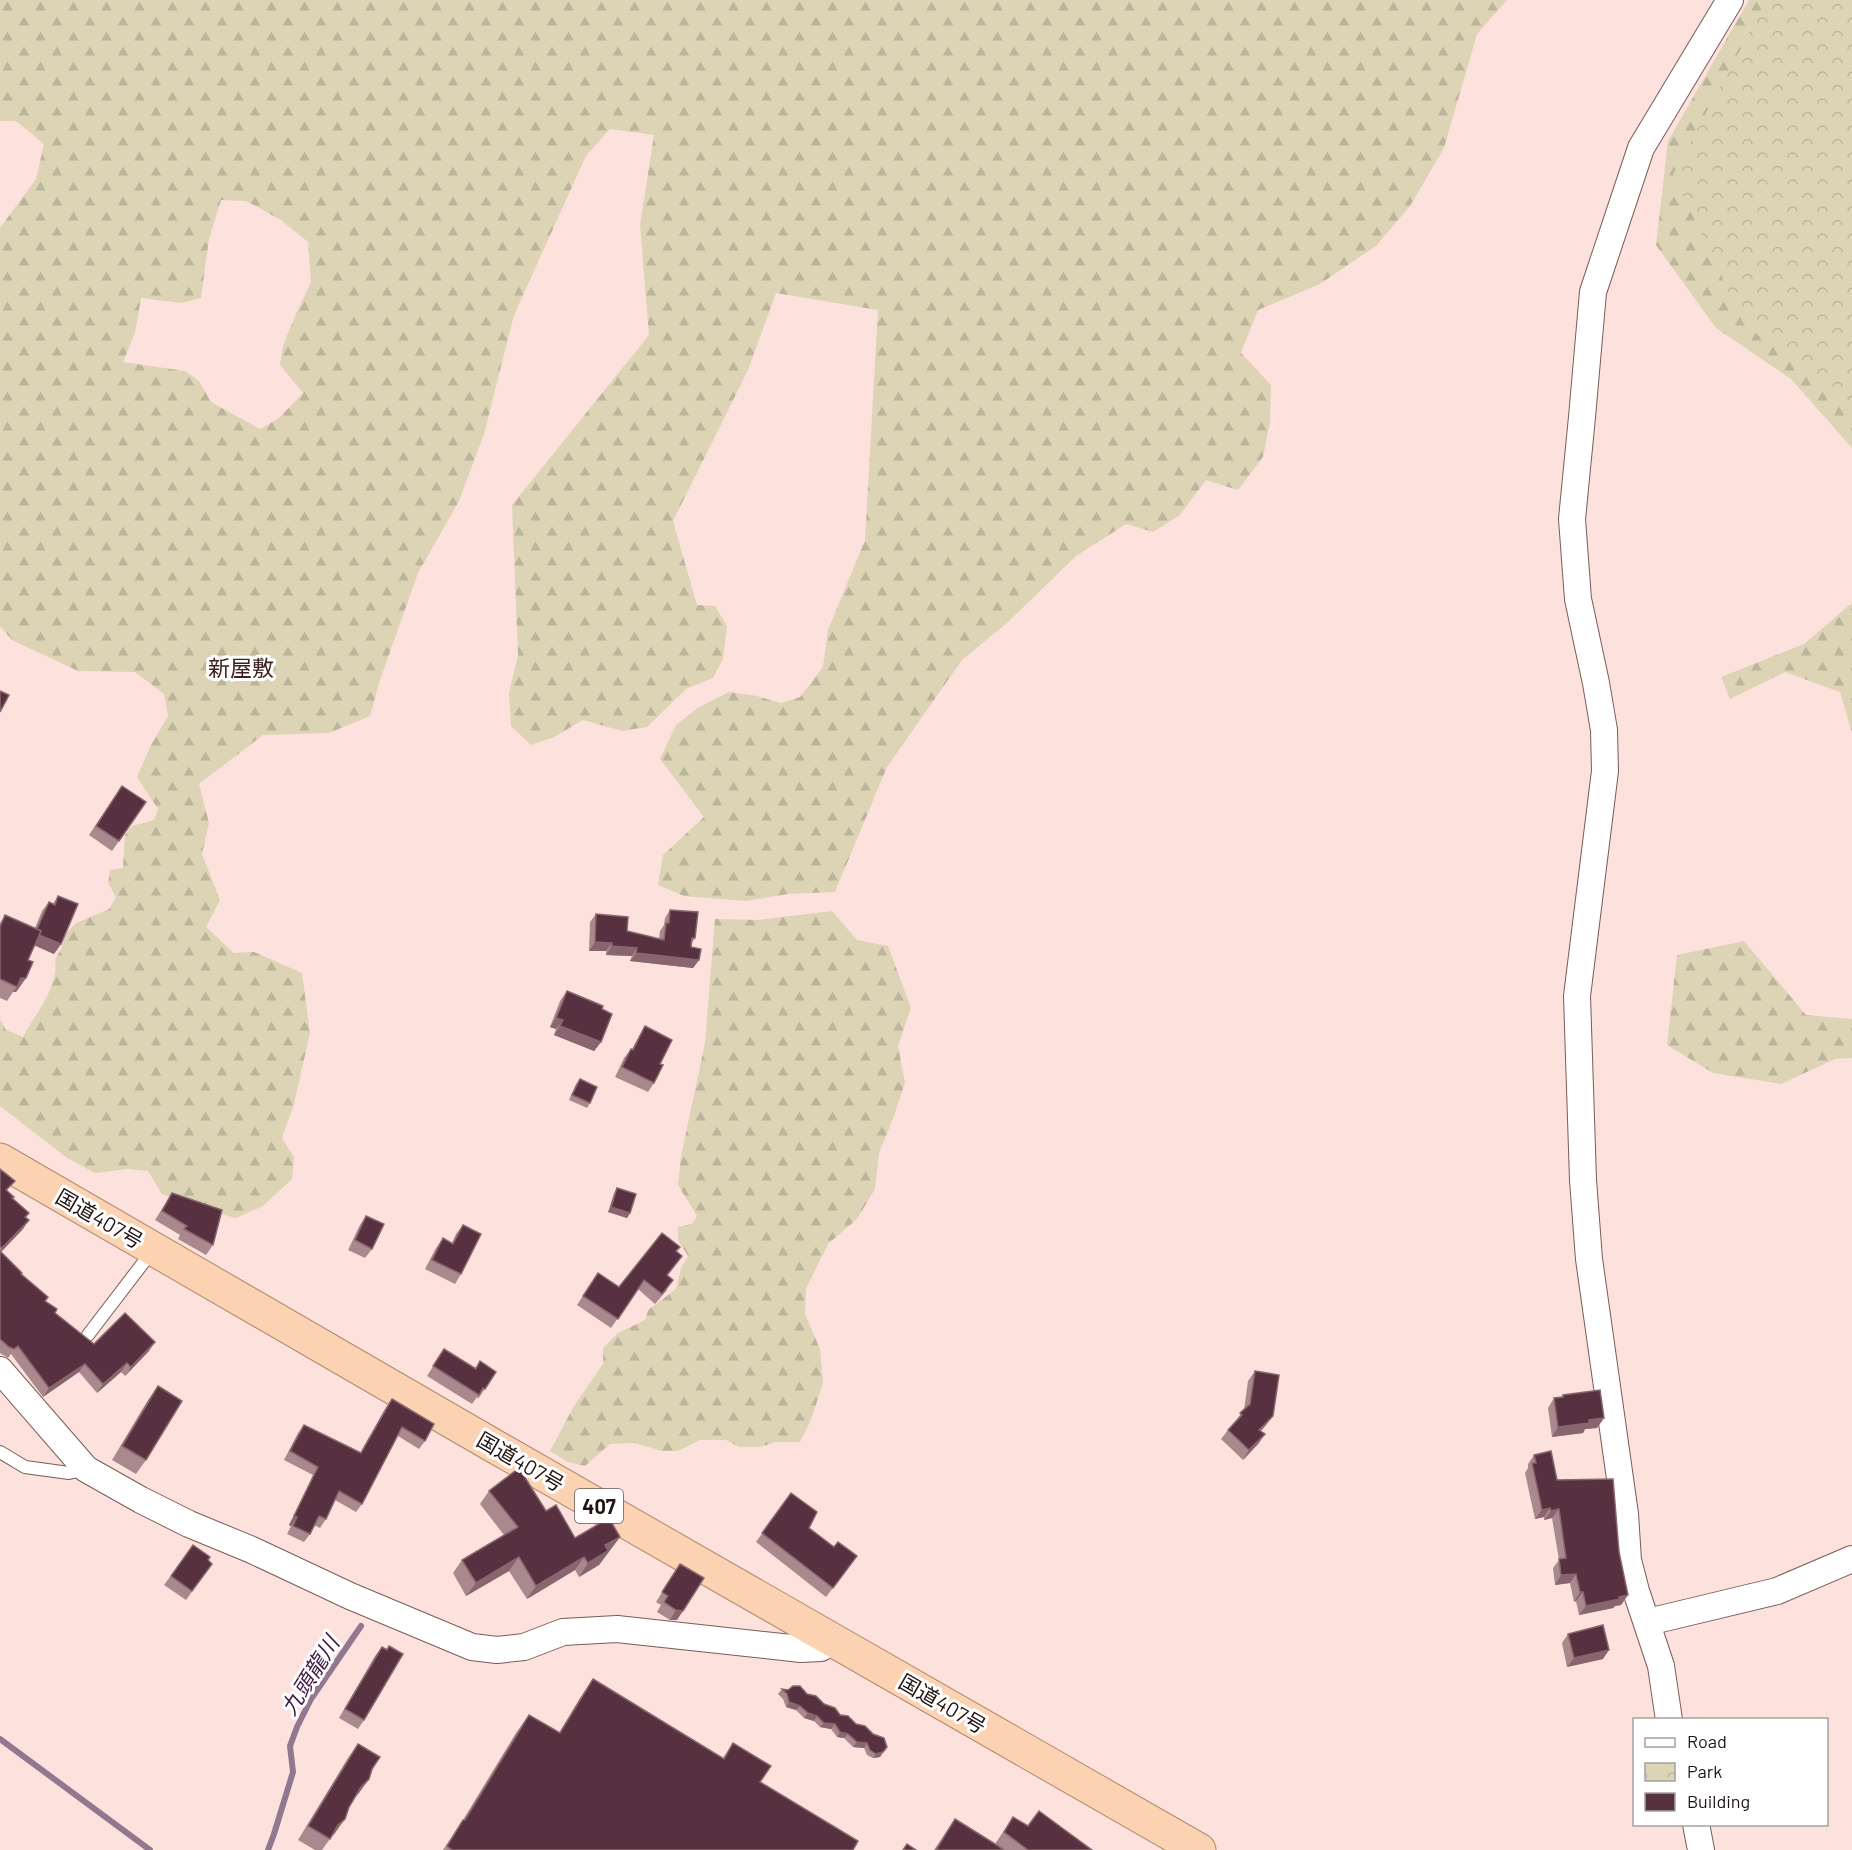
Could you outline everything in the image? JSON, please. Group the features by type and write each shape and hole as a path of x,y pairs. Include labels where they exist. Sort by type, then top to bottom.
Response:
{"highway":[{"name":"国道407号","path":"0,1160 1199,1850"}],"street":[{"path":"1669,1718 1661,1666 1628,1560 1625,1514 1589,1259 1583,1180 1577,996 1605,771 1604,730 1578,599 1572,519 1593,292 1641,148 1730,0"},
{"path":"0,1371 86,1469 189,1524 252,1550 350,1596 472,1647 497,1650 524,1647 563,1632 617,1629 801,1649 821,1648 833,1640"},
{"path":"1648,1622 1777,1592 1852,1559"},
{"path":"1696,1826 1701,1850"}],"lane":[{"path":"88,1335 153,1249"},
{"path":"0,1452 25,1467 69,1473 86,1469"}],"green space":[{"path":"0,0 1507,0 1477,34 1444,148 1410,206 1376,246 1320,284 1258,310 1241,353 1271,385 1270,422 1263,457 1238,490 1206,480 1180,515 1153,532 1126,524 1076,556 1007,623 962,660 887,767 835,892 788,894 746,901 684,896 658,885 663,855 704,817 660,759 676,725 699,707 729,692 757,696 781,703 800,697 823,667 828,630 865,540 878,310 776,293 748,370 673,521 697,605 715,606 727,626 723,659 713,678 686,689 647,727 622,731 583,720 554,737 531,745 511,726 509,693 518,655 512,505 649,335 640,225 654,135 610,129 586,156 514,315 484,434 459,501 418,573 380,680 370,716 329,733 263,735 199,784 209,823 202,854 220,900 206,927 234,953 254,952 302,973 310,1033 294,1104 282,1138 294,1157 292,1179 263,1206 236,1218 201,1209 162,1194 148,1171 128,1169 95,1173 67,1158 0,1106 0,1019 6,1030 23,1037 50,990 54,980 55,960 65,935 76,923 109,909 116,897 108,883 110,870 123,868 125,835 132,826 154,820 158,809 137,777 151,745 168,716 164,694 135,672 78,671 12,640 0,626 0,228 36,179 44,144 16,121 0,121","holes":["221,200 246,201 281,220 308,242 311,282 283,345 280,365 303,393 279,418 260,429 211,402 199,381 185,371 123,362 135,333 141,298 182,303 201,298 209,239"]},
{"path":"1749,0 1852,0 1852,448 1791,379 1716,328 1656,245 1668,141"},
{"path":"1767,0 1852,0 1852,410 1743,323 1673,174"},
{"path":"1852,603 1852,733 1840,692 1785,672 1730,699 1721,677 1804,644"},
{"path":"832,911 857,940 888,946 911,1008 898,1046 905,1083 879,1153 875,1189 857,1219 828,1244 806,1289 805,1314 820,1349 823,1383 811,1420 800,1442 776,1442 760,1447 739,1447 726,1440 700,1440 678,1451 662,1451 635,1443 610,1444 585,1466 568,1462 550,1451 574,1406 603,1364 603,1348 618,1333 645,1320 648,1310 676,1289 681,1268 688,1256 678,1240 678,1227 692,1224 697,1216 678,1185 681,1156 705,1043 715,919 758,920"},
{"path":"1744,941 1806,1015 1852,1019 1852,1058 1835,1059 1781,1084 1713,1073 1667,1045 1677,955"}],"building":[{"path":"0,691 9,695 0,712"},
{"path":"122,786 146,802 119,841 96,826"},
{"path":"58,896 78,904 61,944 39,935 41,931 37,929 49,902 55,905"},
{"path":"670,910 698,912 695,938 692,938 691,947 701,949 699,960 636,953 637,948 595,942 596,914 628,917 627,931 664,940"},
{"path":"5,915 41,931 28,960 33,962 26,978 21,978 17,987 0,979 0,927"},
{"path":"567,991 603,1006 602,1009 612,1014 601,1042 560,1026 563,1020 556,1018"},
{"path":"645,1026 672,1040 660,1064 663,1065 654,1083 622,1067"},
{"path":"580,1079 597,1087 590,1103 572,1095"},
{"path":"0,1169 15,1181 6,1190 29,1213 25,1217 29,1220 2,1248 0,1246"},
{"path":"617,1188 636,1194 630,1213 611,1207"},
{"path":"172,1193 222,1210 213,1245 184,1229 187,1226 162,1211"},
{"path":"366,1216 384,1224 372,1249 355,1240"},
{"path":"463,1225 481,1234 461,1274 432,1260 443,1238 453,1244"},
{"path":"662,1233 680,1247 676,1251 682,1256 667,1275 673,1280 662,1294 644,1280 618,1319 583,1296 598,1273 619,1287"},
{"path":"0,1251 21,1274 48,1297 45,1301 57,1309 55,1313 94,1344 125,1313 155,1342 131,1367 127,1363 103,1384 85,1364 49,1388 18,1346 14,1349 0,1339"},
{"path":"444,1349 476,1369 480,1361 496,1372 479,1395 433,1366"},
{"path":"1255,1371 1279,1375 1273,1416 1259,1430 1265,1434 1249,1450 1228,1430 1242,1415 1240,1413 1250,1404"},
{"path":"158,1386 182,1401 146,1460 122,1446"},
{"path":"1600,1390 1604,1418 1589,1420 1589,1423 1558,1427 1554,1398"},
{"path":"392,1399 434,1424 425,1441 402,1427 362,1504 339,1491 326,1519 319,1516 310,1534 293,1526 297,1517 294,1516 318,1467 290,1451 304,1425 361,1453"},
{"path":"1551,1451 1557,1480 1613,1479 1619,1552 1628,1595 1619,1597 1620,1599 1586,1606 1576,1574 1561,1575 1559,1559 1566,1558 1559,1509 1542,1510 1532,1463 1536,1463 1534,1455"},
{"path":"519,1468 546,1511 556,1505 575,1538 609,1518 620,1537 605,1545 608,1551 588,1563 584,1557 536,1586 519,1557 476,1583 462,1560 518,1527 489,1491"},
{"path":"791,1493 817,1512 809,1528 834,1547 838,1542 857,1556 833,1588 762,1533"},
{"path":"193,1545 210,1557 208,1560 212,1564 192,1591 171,1576"},
{"path":"680,1564 704,1578 683,1611 676,1610 664,1602 668,1596 662,1592"},
{"path":"1603,1625 1609,1650 1574,1658 1568,1634"},
{"path":"389,1646 403,1654 364,1720 345,1709 382,1647 387,1650"},
{"path":"593,1679 724,1759 733,1743 771,1766 760,1782 858,1841 853,1850 452,1850 447,1846 529,1715 560,1733"},
{"path":"793,1686 800,1686 807,1694 816,1696 824,1704 835,1708 840,1715 848,1716 856,1724 865,1726 873,1734 884,1738 887,1747 883,1752 876,1754 870,1750 867,1743 857,1742 848,1734 840,1732 835,1724 824,1723 817,1716 789,1702 787,1694 782,1689 788,1690"},
{"path":"358,1744 380,1757 369,1779 361,1787 349,1807 345,1819 338,1825 330,1839 308,1826"},
{"path":"1039,1811 1092,1850 1028,1850 1004,1832 1013,1817 1028,1826"},
{"path":"955,1819 1003,1849 936,1850"},
{"path":"907,1844 916,1850 903,1850"}],"waterway":[{"name":"九頭龍川","path":"268,1850 293,1772 290,1746 297,1727 311,1699 361,1626"},
{"path":"0,1739 150,1850"}],"district":[{"name":"新屋敷","path":"241,667"}]}
